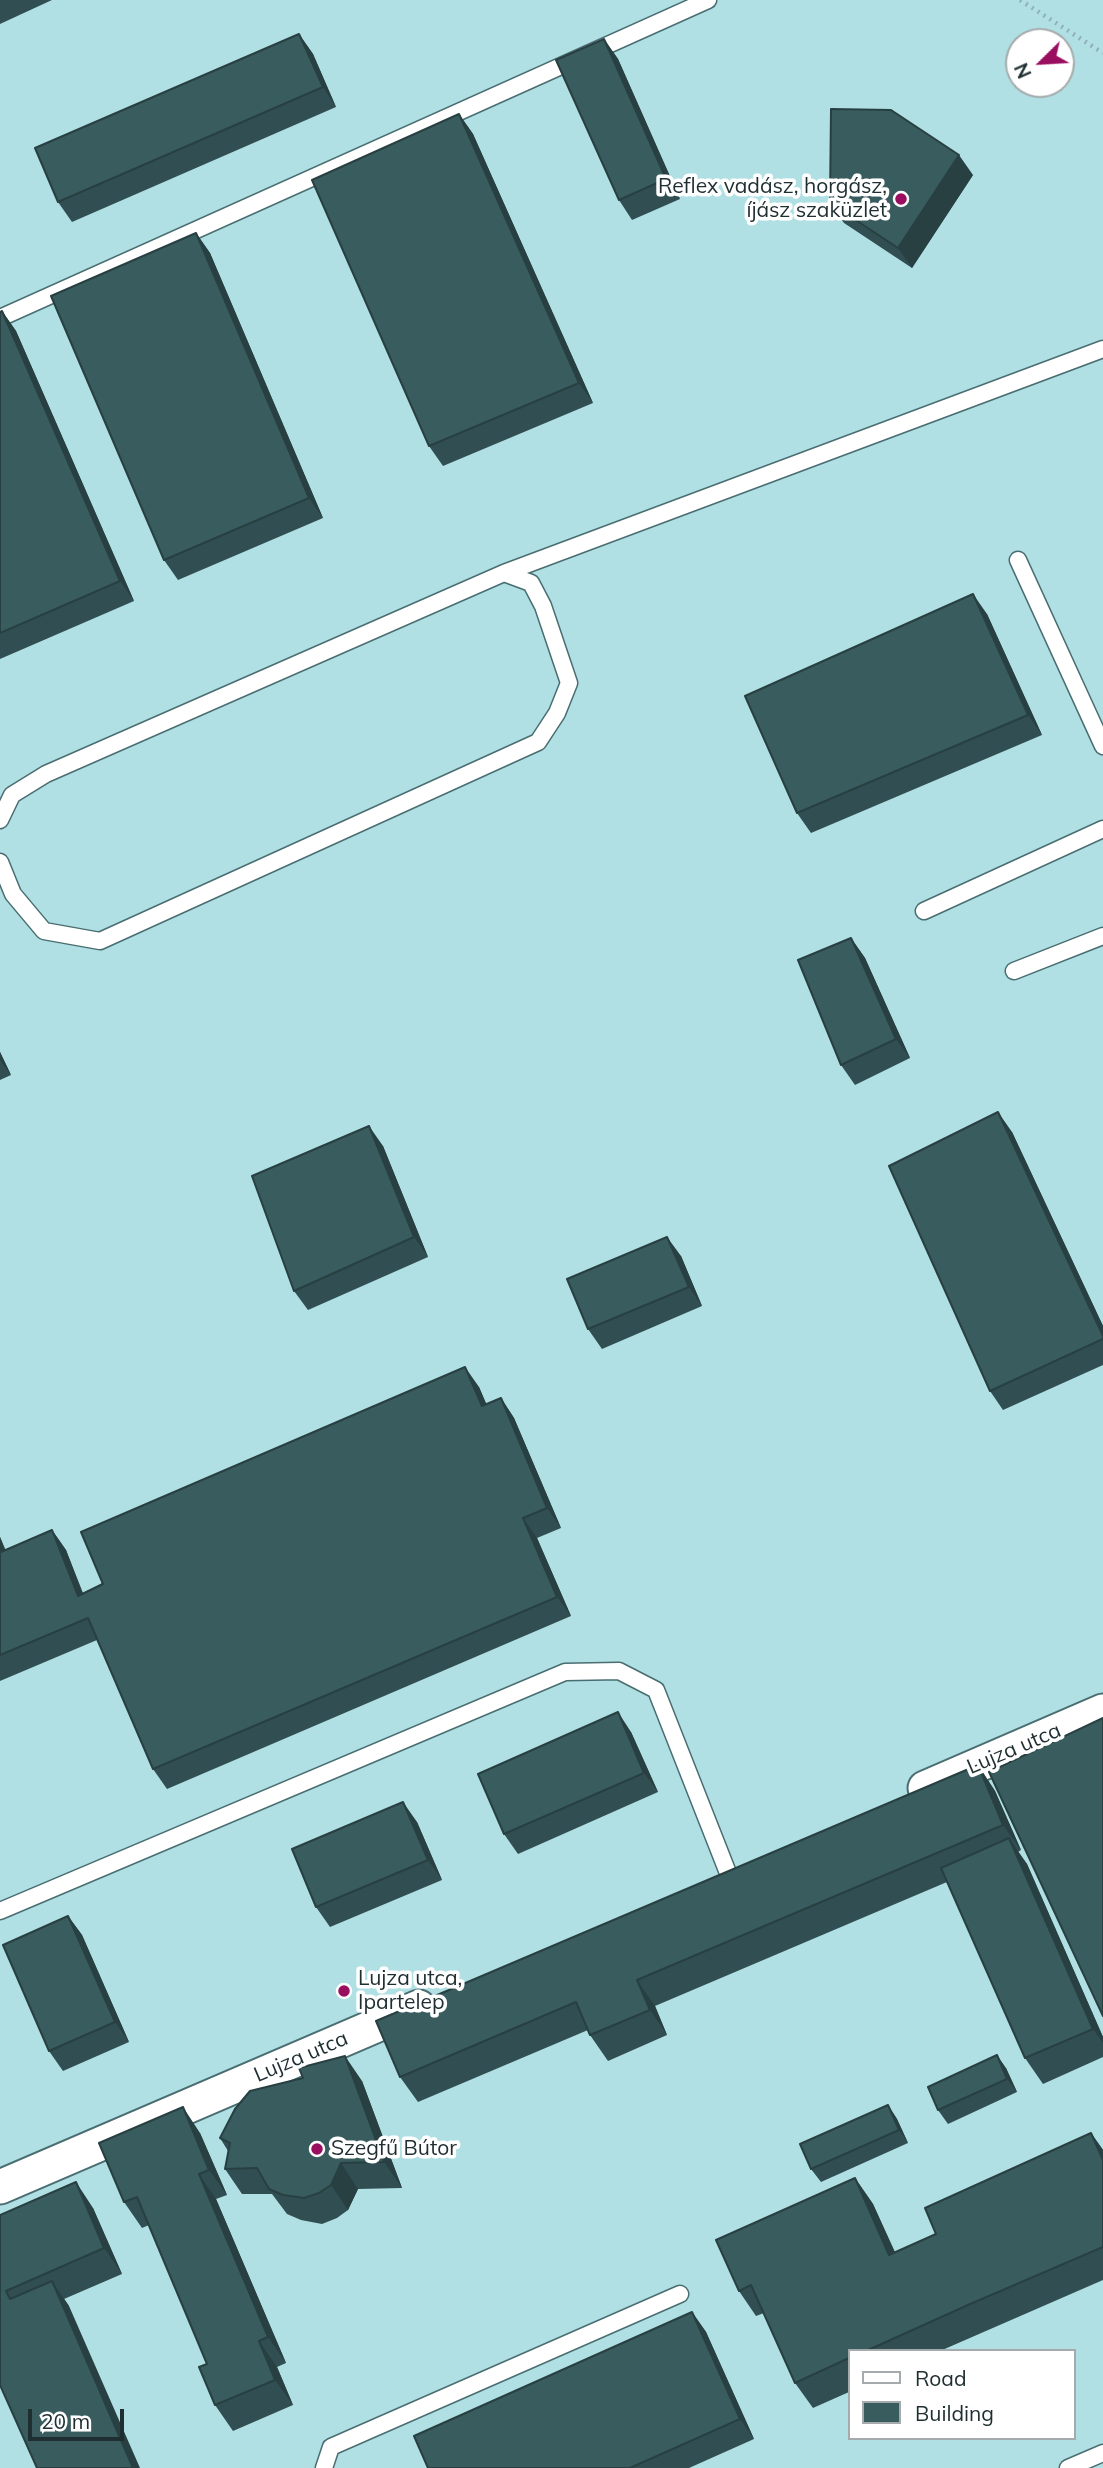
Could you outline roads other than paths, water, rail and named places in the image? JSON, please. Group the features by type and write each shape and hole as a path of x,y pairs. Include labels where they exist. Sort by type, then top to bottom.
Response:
{"street":[{"name":"Lujza utca","path":"903,1797 1103,1711"},
{"name":"Lujza utca","path":"0,2187 447,1994"}],"lane":[{"path":"0,318 708,0"},
{"path":"0,820 12,795 46,774 504,573 1103,349"},
{"path":"1018,560 1103,746"},
{"path":"0,862 13,894 44,930 100,941 538,742 557,713 569,683 543,606 531,583 504,573"},
{"path":"924,911 1103,829"},
{"path":"1014,971 1103,936"},
{"path":"0,1911 565,1672 620,1671 656,1689 728,1873"},
{"path":"324,2468 331,2448 680,2294"},
{"path":"1069,2468 1103,2453"}],"place":[{"name":"Reflex vadász, horgász, íjász szaküzlet","path":"901,199"},
{"name":"Lujza utca, Ipartelep","path":"344,1991"},
{"name":"Szegfű Bútor","path":"317,2149"}]}
